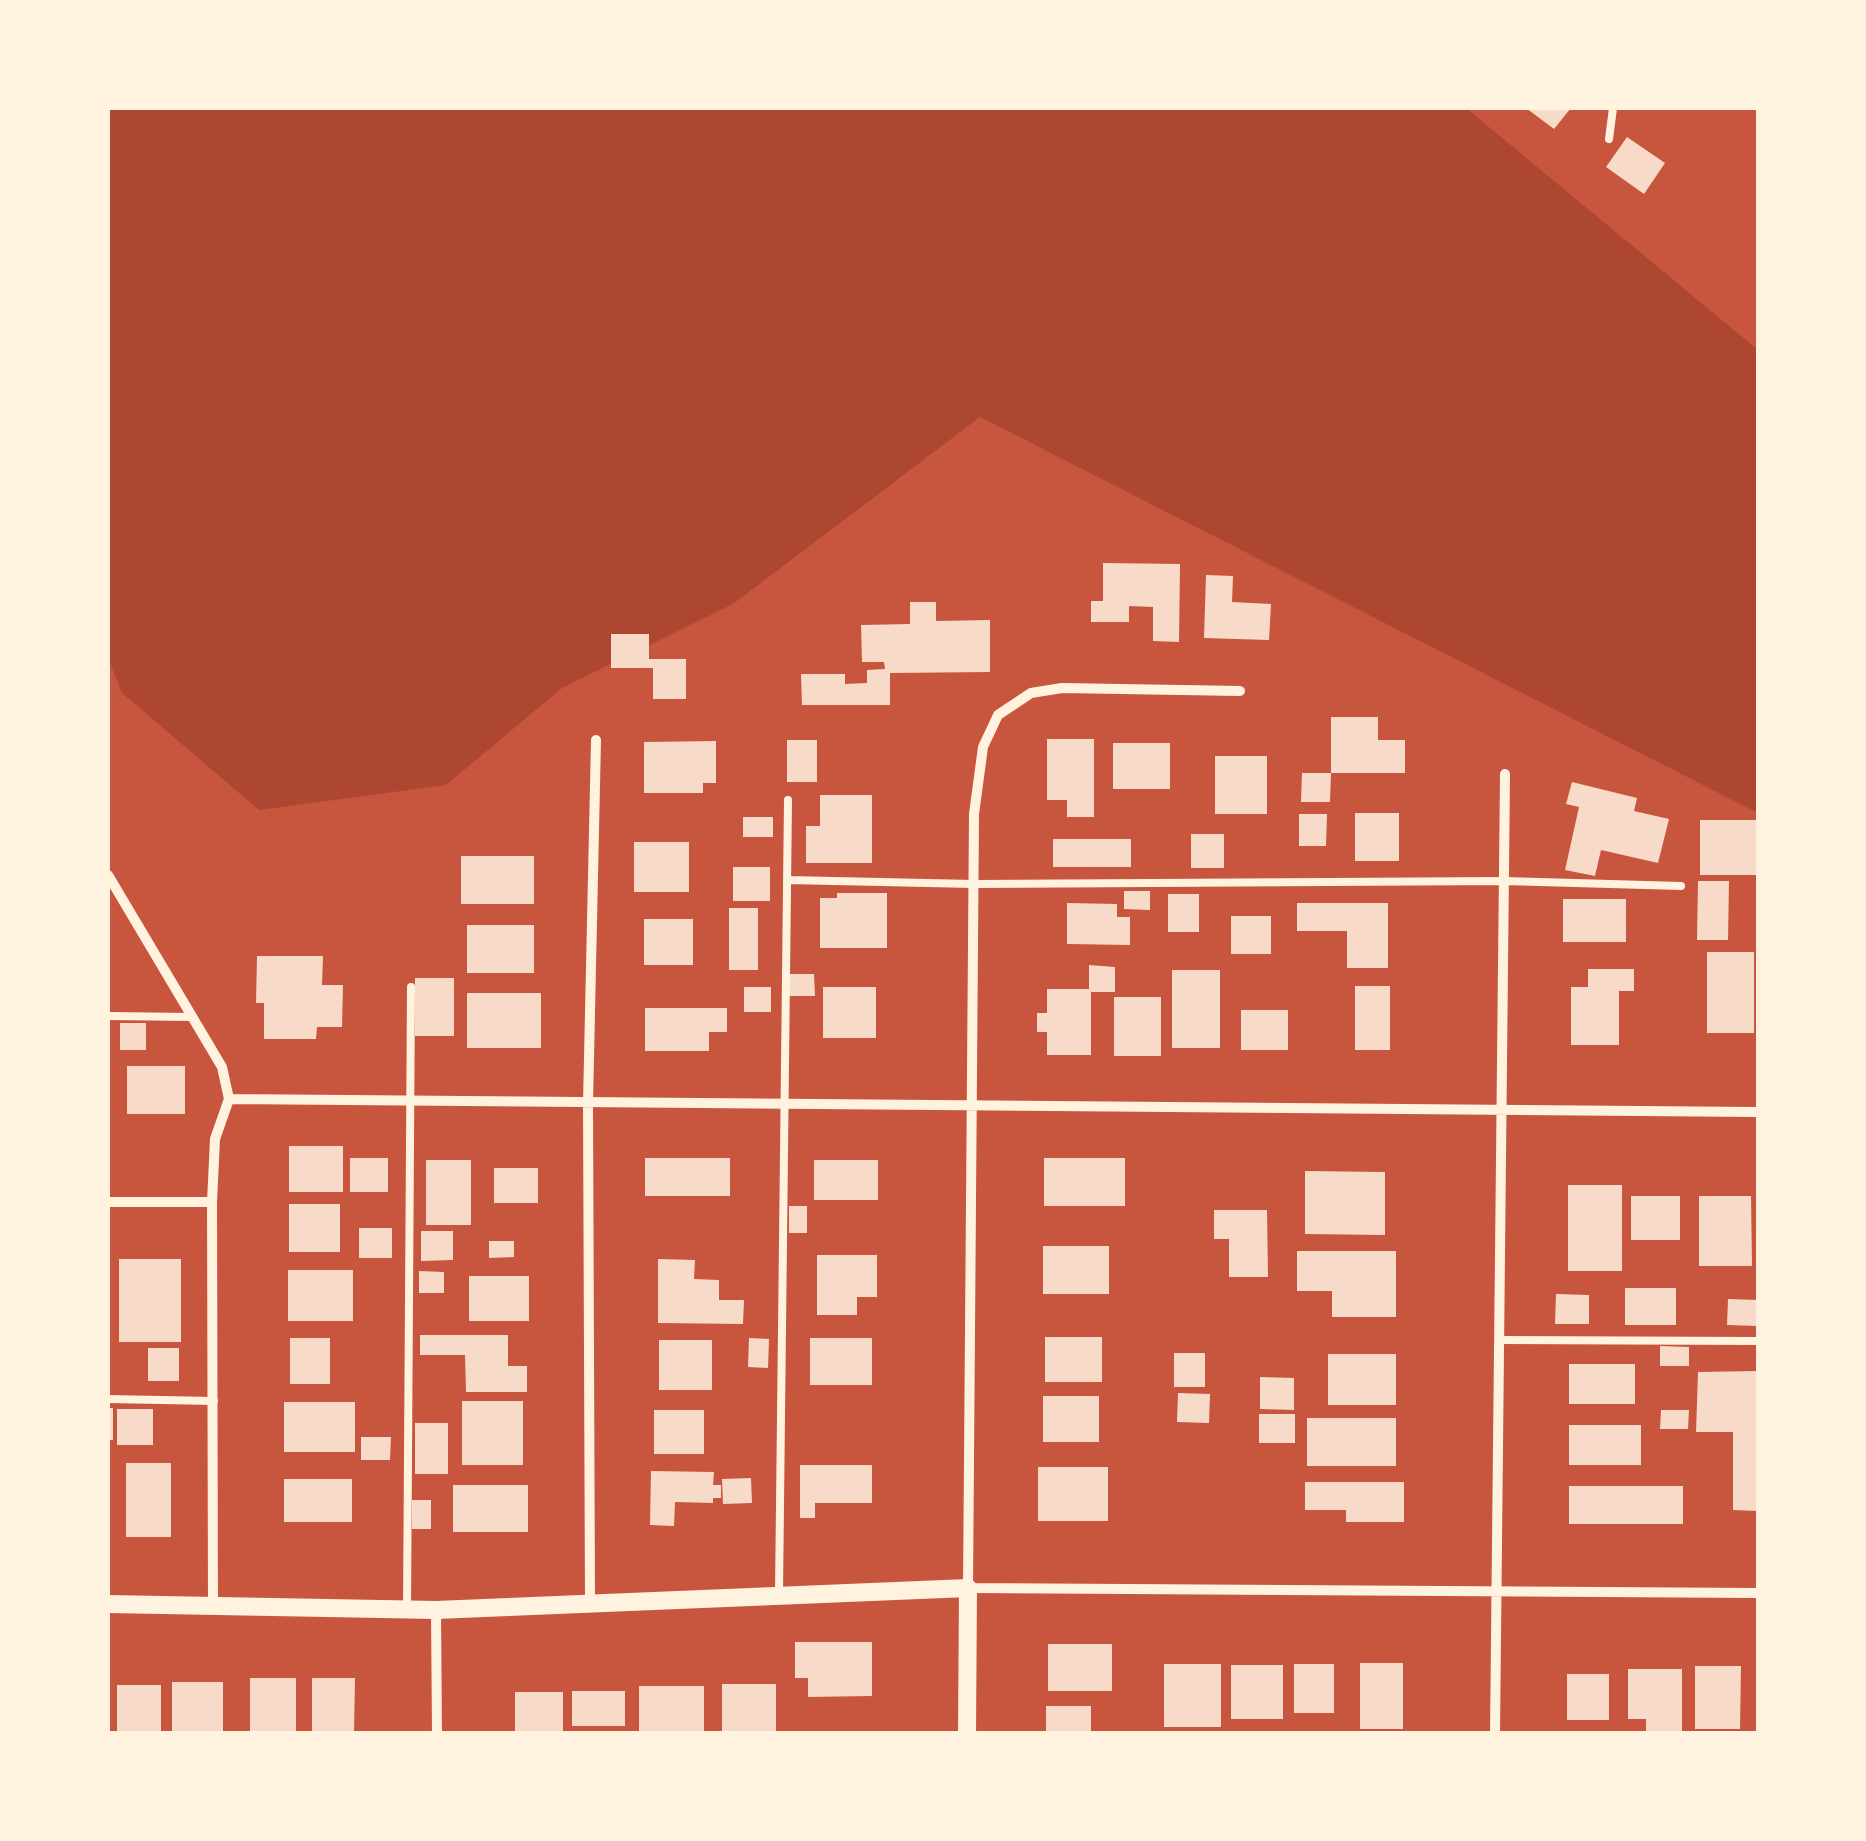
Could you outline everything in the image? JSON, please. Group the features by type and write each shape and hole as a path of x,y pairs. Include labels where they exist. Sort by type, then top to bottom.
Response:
{"street":[{"path":"968,1734 974,814 980,762 998,715 1032,693 1062,688 1240,692"},
{"path":"590,1602 588,1103 596,740"},
{"path":"1495,1734 1504,774"},
{"path":"108,876 222,1067 229,1099 216,1139 212,1202 213,1606"},
{"path":"229,1099 1756,1112"},
{"path":"108,1202 212,1202"},
{"path":"108,1604 436,1610 779,1592 968,1588 1758,1593"},
{"path":"436,1610 437,1734"}],"lane":[{"path":"1609,139 1613,108"},
{"path":"779,1592 788,800"},
{"path":"787,880 974,884 1504,881 1681,886"},
{"path":"407,1610 411,987"},
{"path":"108,1016 193,1017"},
{"path":"1499,1340 1758,1340"},
{"path":"108,1399 214,1401"}],"shaded area":[{"path":"108,108 1466,108 1758,350 1758,813 980,417 733,604 562,688 446,785 259,810 122,693 108,657"}],"building":[{"path":"1526,108 1571,108 1554,129"},
{"path":"1627,137 1665,163 1644,194 1606,167"},
{"path":"1103,563 1180,564 1179,642 1153,641 1153,607 1129,606 1129,622 1091,622 1091,601 1103,601"},
{"path":"1206,575 1233,576 1232,602 1271,604 1269,640 1204,638"},
{"path":"910,602 936,602 936,621 990,620 990,672 890,673 890,705 802,705 801,674 845,674 845,684 867,683 867,670 885,669 884,662 862,662 861,625 910,624"},
{"path":"611,634 649,634 649,659 686,659 686,699 653,699 653,668 611,668"},
{"path":"1331,717 1378,717 1378,740 1405,740 1405,773 1331,773"},
{"path":"1047,739 1094,739 1094,817 1067,817 1067,800 1047,800"},
{"path":"787,740 817,740 817,782 787,782"},
{"path":"716,741 716,783 703,783 703,793 644,793 644,742"},
{"path":"1113,743 1170,743 1170,789 1113,789"},
{"path":"1215,756 1267,756 1267,814 1215,814"},
{"path":"1302,773 1331,773 1330,802 1301,802"},
{"path":"1572,782 1637,798 1634,811 1669,819 1658,863 1601,850 1595,876 1565,870 1579,807 1566,804"},
{"path":"820,795 872,795 872,863 806,863 806,826 820,826"},
{"path":"1355,813 1399,813 1399,861 1355,861"},
{"path":"1299,814 1327,814 1326,846 1299,846"},
{"path":"743,817 773,817 773,837 743,837"},
{"path":"1700,820 1758,820 1758,875 1700,875"},
{"path":"1191,834 1224,834 1224,868 1191,868"},
{"path":"1053,839 1131,839 1131,867 1053,867"},
{"path":"634,842 689,842 689,892 634,892"},
{"path":"461,856 534,856 534,904 461,904"},
{"path":"733,867 770,867 770,901 733,901"},
{"path":"1698,881 1729,881 1728,940 1697,940"},
{"path":"1124,891 1150,891 1150,910 1124,909"},
{"path":"837,893 887,893 887,948 820,948 820,898 837,898"},
{"path":"1168,894 1199,894 1199,932 1168,932"},
{"path":"1563,899 1626,899 1626,942 1563,942"},
{"path":"1067,903 1117,904 1117,917 1130,917 1130,945 1067,944"},
{"path":"1297,903 1388,903 1388,968 1347,968 1347,931 1297,931"},
{"path":"729,908 758,908 758,970 729,970"},
{"path":"1231,916 1271,916 1271,954 1231,954"},
{"path":"644,919 693,919 693,965 644,965"},
{"path":"467,925 534,925 534,973 467,973"},
{"path":"1707,952 1754,952 1754,1033 1707,1033"},
{"path":"257,956 323,956 322,985 343,985 342,1027 317,1027 316,1039 264,1039 264,1003 256,1003"},
{"path":"1089,965 1115,967 1115,992 1091,992 1091,1055 1047,1055 1047,1032 1037,1032 1037,1013 1047,1013 1047,989 1089,989"},
{"path":"1588,969 1634,969 1634,991 1619,991 1619,1045 1571,1045 1571,987 1588,987"},
{"path":"1172,970 1220,970 1220,1048 1172,1048"},
{"path":"786,974 814,974 815,996 787,996"},
{"path":"415,978 454,978 454,1036 415,1036"},
{"path":"1355,986 1390,986 1390,1050 1355,1050"},
{"path":"744,987 771,987 771,1012 744,1012"},
{"path":"823,987 876,987 876,1038 823,1038"},
{"path":"467,993 541,993 541,1048 467,1048"},
{"path":"1114,997 1161,997 1161,1056 1114,1056"},
{"path":"645,1008 727,1008 727,1032 709,1032 709,1051 645,1051"},
{"path":"1241,1010 1288,1010 1288,1050 1241,1050"},
{"path":"120,1023 146,1023 146,1050 120,1050"},
{"path":"127,1066 185,1066 185,1114 127,1114"},
{"path":"289,1146 343,1146 343,1192 289,1192"},
{"path":"350,1158 388,1158 388,1192 350,1192"},
{"path":"645,1158 730,1158 730,1196 645,1196"},
{"path":"1044,1158 1125,1158 1125,1206 1044,1206"},
{"path":"426,1160 471,1160 471,1225 426,1225"},
{"path":"814,1160 878,1160 878,1200 814,1200"},
{"path":"494,1168 538,1168 538,1203 494,1203"},
{"path":"1305,1171 1385,1172 1385,1235 1305,1234"},
{"path":"1568,1185 1622,1185 1622,1271 1568,1271"},
{"path":"1631,1196 1680,1196 1680,1240 1631,1240"},
{"path":"1699,1196 1751,1196 1752,1266 1699,1266"},
{"path":"289,1204 340,1204 340,1252 289,1252"},
{"path":"789,1206 807,1206 807,1233 789,1233"},
{"path":"1214,1210 1267,1210 1268,1277 1229,1277 1229,1239 1214,1239"},
{"path":"359,1228 392,1228 392,1258 359,1258"},
{"path":"421,1231 453,1231 453,1260 421,1261"},
{"path":"489,1241 514,1241 514,1257 489,1258"},
{"path":"1043,1246 1109,1246 1109,1294 1043,1294"},
{"path":"1297,1251 1396,1251 1396,1317 1332,1317 1332,1291 1297,1291"},
{"path":"817,1255 877,1255 877,1297 857,1297 857,1315 817,1315"},
{"path":"119,1259 181,1259 181,1342 119,1342"},
{"path":"658,1259 695,1260 694,1279 719,1280 719,1300 744,1300 743,1324 658,1323"},
{"path":"288,1270 353,1270 353,1321 288,1321"},
{"path":"419,1271 444,1272 444,1293 419,1293"},
{"path":"469,1276 529,1276 529,1321 469,1321"},
{"path":"1625,1288 1676,1288 1676,1325 1625,1325"},
{"path":"1556,1294 1589,1295 1589,1324 1555,1324"},
{"path":"1728,1299 1758,1300 1758,1326 1727,1325"},
{"path":"420,1335 508,1335 508,1366 527,1366 527,1392 466,1392 465,1355 420,1355"},
{"path":"1045,1337 1102,1337 1102,1382 1045,1382"},
{"path":"290,1338 330,1338 330,1384 290,1384"},
{"path":"749,1338 769,1339 768,1368 748,1367"},
{"path":"810,1338 872,1338 872,1385 810,1385"},
{"path":"659,1340 712,1340 712,1390 659,1390"},
{"path":"1660,1346 1689,1347 1689,1366 1660,1366"},
{"path":"148,1348 179,1348 179,1381 148,1381"},
{"path":"1174,1353 1205,1353 1205,1387 1174,1387"},
{"path":"1328,1354 1396,1354 1396,1405 1328,1405"},
{"path":"1569,1364 1635,1364 1635,1404 1569,1404"},
{"path":"1758,1371 1758,1511 1733,1510 1733,1432 1696,1432 1698,1372"},
{"path":"1260,1377 1294,1378 1294,1410 1260,1409"},
{"path":"1178,1393 1210,1394 1209,1423 1177,1422"},
{"path":"1043,1396 1099,1396 1099,1442 1043,1442"},
{"path":"462,1401 523,1401 523,1465 462,1465"},
{"path":"284,1402 355,1402 355,1452 284,1452"},
{"path":"108,1408 113,1408 113,1440 108,1440"},
{"path":"117,1409 153,1409 153,1445 117,1445"},
{"path":"654,1410 704,1410 704,1454 654,1454"},
{"path":"1661,1410 1689,1410 1688,1429 1660,1429"},
{"path":"1259,1414 1295,1414 1295,1443 1259,1443"},
{"path":"1307,1418 1396,1418 1396,1466 1307,1466"},
{"path":"415,1423 448,1423 448,1474 415,1474"},
{"path":"1569,1425 1641,1425 1641,1465 1569,1465"},
{"path":"361,1437 391,1437 390,1460 361,1460"},
{"path":"126,1463 171,1463 171,1537 126,1537"},
{"path":"800,1465 872,1465 872,1503 815,1503 815,1518 800,1518"},
{"path":"1038,1467 1108,1467 1108,1521 1038,1521"},
{"path":"651,1471 714,1472 713,1485 721,1485 721,1498 713,1498 713,1503 675,1502 674,1526 650,1525"},
{"path":"751,1478 752,1503 723,1504 722,1479"},
{"path":"284,1479 352,1479 352,1522 284,1522"},
{"path":"1305,1482 1404,1482 1404,1522 1346,1522 1346,1510 1305,1510"},
{"path":"453,1485 528,1485 528,1532 453,1532"},
{"path":"1569,1486 1683,1486 1683,1524 1569,1524"},
{"path":"412,1500 431,1500 431,1529 412,1529"},
{"path":"795,1642 872,1642 872,1696 808,1697 808,1678 795,1678"},
{"path":"1048,1644 1112,1644 1112,1691 1048,1691"},
{"path":"1360,1663 1403,1663 1403,1729 1360,1729"},
{"path":"1164,1664 1221,1664 1221,1727 1164,1727"},
{"path":"1294,1664 1334,1664 1334,1713 1294,1713"},
{"path":"1231,1665 1283,1665 1283,1719 1231,1719"},
{"path":"1695,1666 1741,1666 1740,1729 1695,1729"},
{"path":"1628,1669 1682,1669 1682,1734 1646,1734 1646,1719 1628,1719"},
{"path":"1567,1674 1609,1674 1609,1720 1567,1720"},
{"path":"250,1678 296,1678 296,1734 250,1734"},
{"path":"312,1678 355,1678 354,1734 312,1734"},
{"path":"172,1682 223,1682 223,1734 172,1734"},
{"path":"722,1684 776,1684 776,1734 722,1734"},
{"path":"117,1685 161,1685 161,1734 117,1734"},
{"path":"639,1686 704,1686 704,1734 639,1734"},
{"path":"572,1691 625,1691 625,1726 572,1726"},
{"path":"515,1692 563,1692 563,1734 515,1734"},
{"path":"1046,1706 1091,1706 1091,1734 1046,1734"}]}
